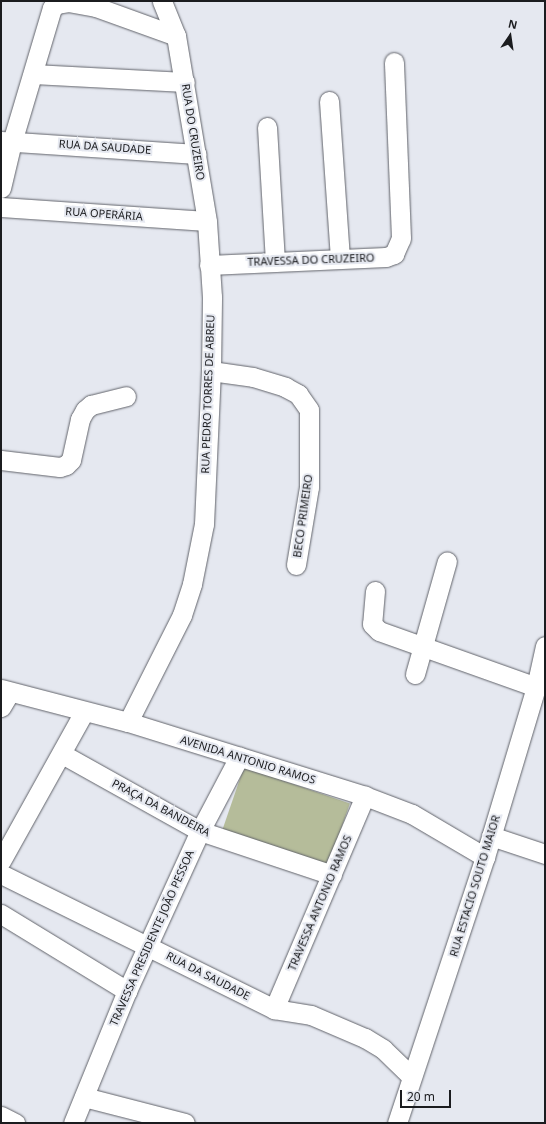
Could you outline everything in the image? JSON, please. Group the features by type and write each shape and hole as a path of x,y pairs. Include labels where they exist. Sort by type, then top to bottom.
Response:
{"street":[{"path":"1,188 6,141 33,74 49,15 58,4 68,2 96,7 176,36"},
{"name":"RUA DO CRUZEIRO","path":"164,3 176,36 185,82 207,221 209,265"},
{"name":"TRAVESSA DO CRUZEIRO","path":"209,265 386,257 394,254 401,238 394,62"},
{"path":"33,74 185,82"},
{"path":"329,100 340,258"},
{"path":"267,127 275,262"},
{"name":"RUA DA SAUDADE","path":"6,141 197,154"},
{"name":"RUA OPERÁRIA","path":"1,207 207,221"},
{"name":"RUA PEDRO TORRES DE ABREU","path":"128,722 182,614 192,584 204,524 211,371 212,297 209,265"},
{"name":"BECO PRIMEIRO","path":"211,371 253,377 285,387 298,394 309,410 309,487 296,565"},
{"path":"1,460 60,467 66,465 71,460 80,419 85,410 91,405 126,396"},
{"path":"415,674 447,561"},
{"path":"375,591 371,618 374,627 422,648 536,686"},
{"name":"RUA ESTACIO SOUTO MAIOR","path":"397,1123 411,1076 448,974 485,857 490,836 536,686 545,646"},
{"name":"AVENIDA ANTONIO RAMOS","path":"4,696 128,722 365,796 412,814 485,857"},
{"path":"1,861 62,754 84,712"},
{"name":"PRAÇA DA BANDEIRA","path":"62,754 200,831 332,875"},
{"name":"TRAVESSA PRESIDENTE JOÃO PESSOA","path":"73,1123 127,991 200,831 239,757"},
{"name":"TRAVESSA ANTONIO RAMOS","path":"274,1009 365,796"},
{"path":"490,836 545,854"},
{"name":"RUA DA SAUDADE","path":"1,874 148,945 274,1009 311,1015 365,1038 383,1049 411,1076"},
{"path":"1,914 127,991"},
{"path":"84,1097 185,1123"},
{"path":"1,1116 15,1123"}],"green space":[{"path":"244,767 350,803 328,866 223,829"}]}
